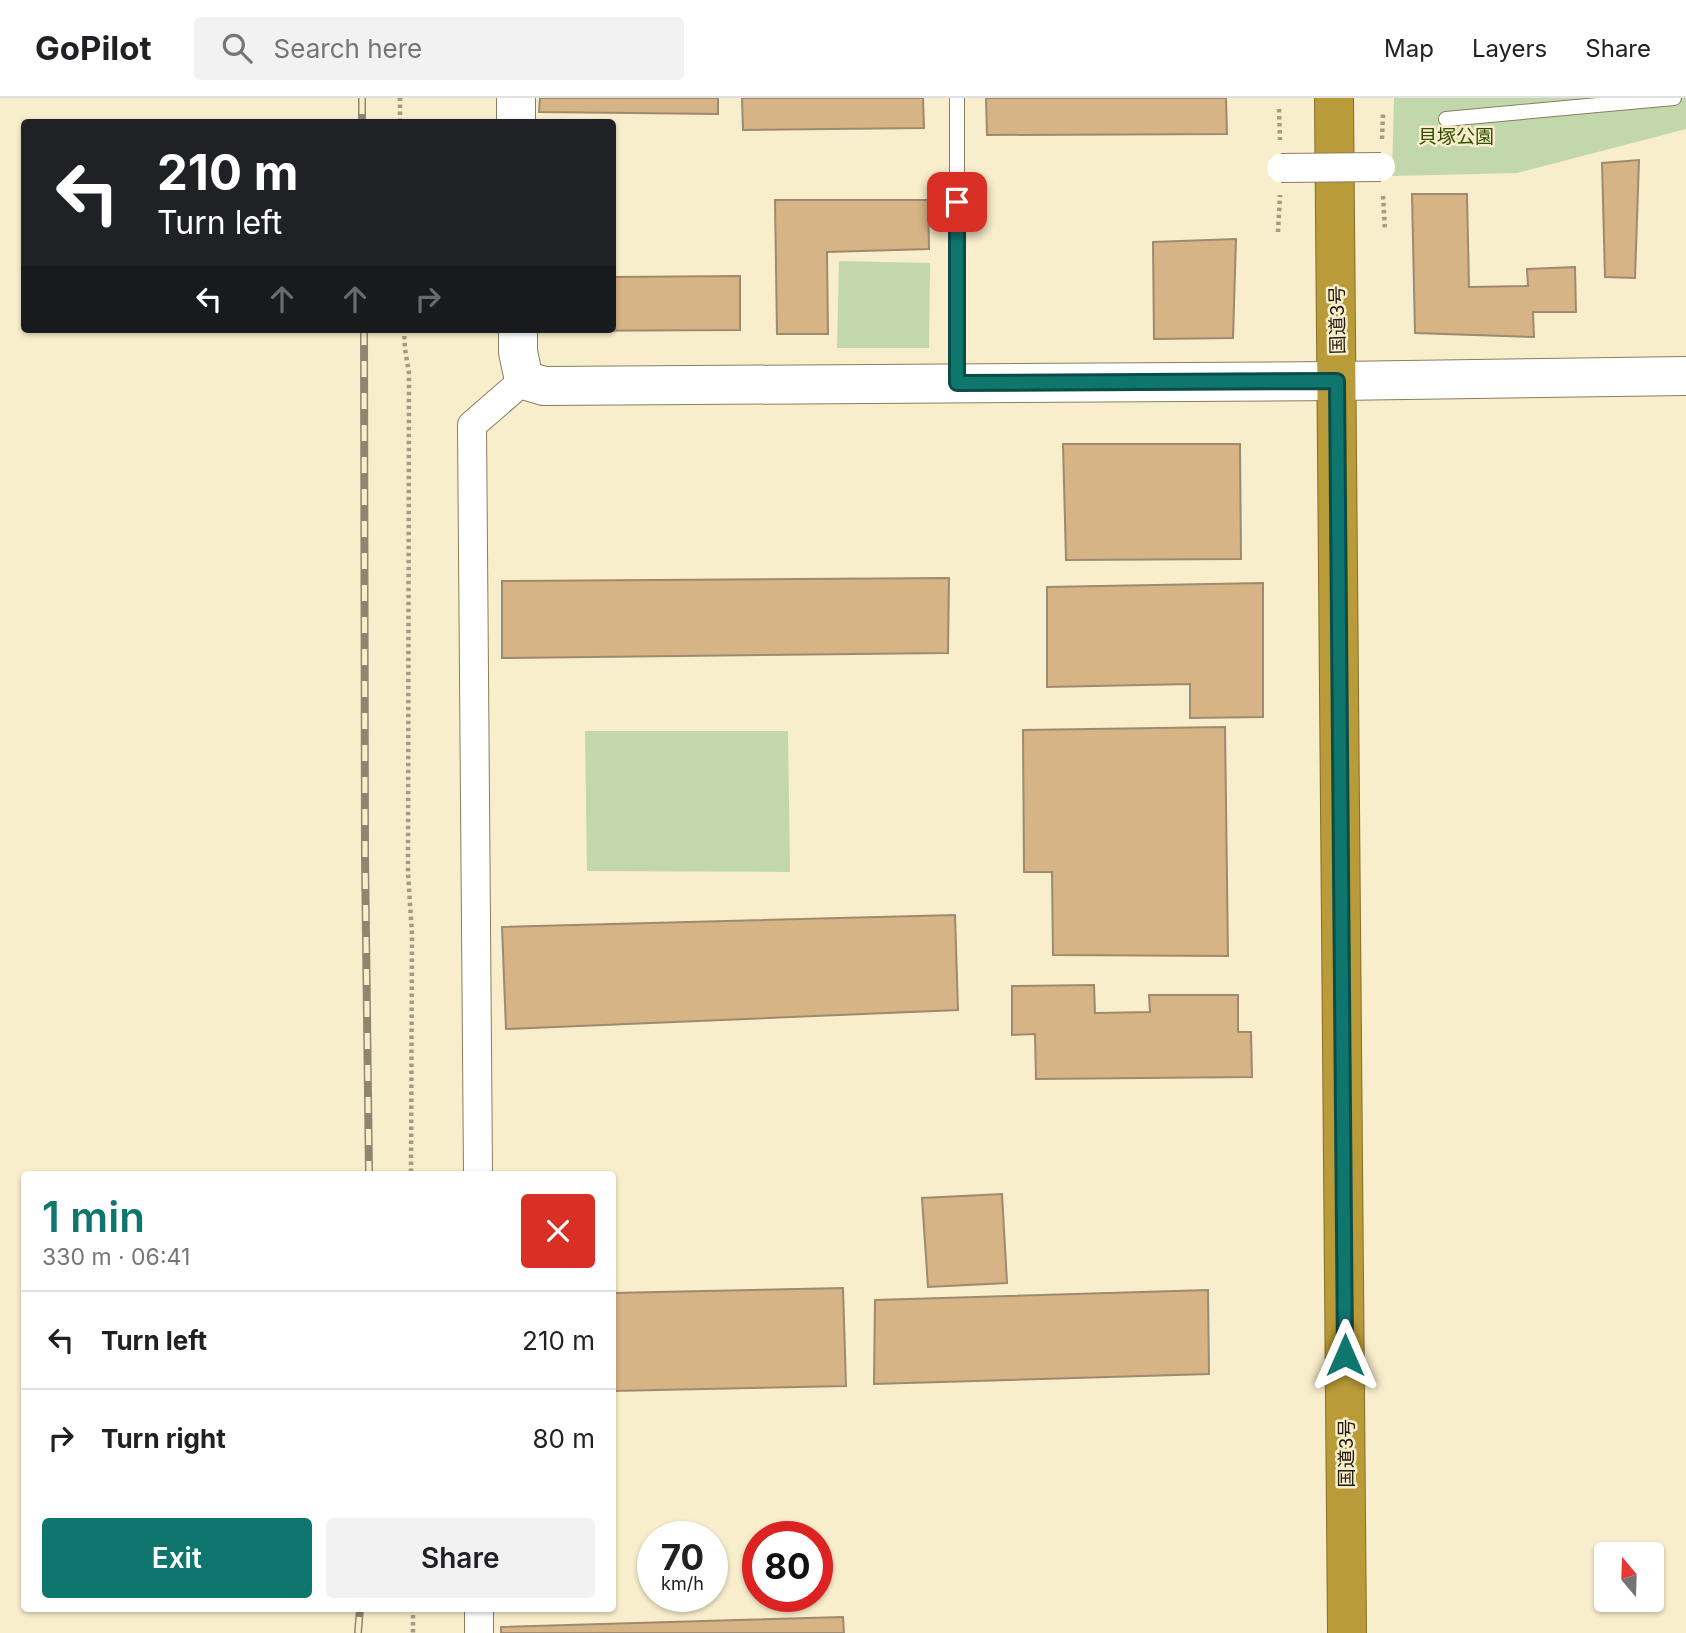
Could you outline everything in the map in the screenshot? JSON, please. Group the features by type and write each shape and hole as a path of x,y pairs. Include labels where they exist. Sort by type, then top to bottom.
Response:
{"highway":[{"name":"国道3号","path":"1335,98 1347,1633"}],"street":[{"path":"516,98 516,119"},
{"path":"1281,168 1381,167"},
{"path":"518,333 518,352 524,380"},
{"path":"524,380 544,386 1686,376"},
{"path":"478,1171 472,425 524,380"},
{"path":"479,1612 479,1633"}],"lane":[{"path":"957,98 957,383"},
{"path":"1446,119 1674,98"}],"path":[{"path":"400,98 400,119"},
{"path":"404,333 409,373 408,873 412,934 411,1171"},
{"path":"413,1612 413,1633"}],"green space":[{"name":"貝塚公園","path":"1394,98 1686,98 1686,129 1517,173 1392,176"},
{"path":"839,261 930,263 929,348 837,348"},
{"path":"585,731 788,731 790,872 587,871"}],"building":[{"path":"540,98 718,98 718,114 539,112"},
{"path":"742,98 923,98 924,128 743,130"},
{"path":"986,98 1226,98 1227,134 987,135"},
{"path":"1639,160 1635,278 1605,277 1602,163"},
{"path":"1412,194 1467,194 1469,287 1528,286 1527,269 1575,267 1576,312 1533,312 1534,337 1415,333"},
{"path":"775,200 928,200 929,249 827,252 828,334 777,334"},
{"path":"1236,239 1233,338 1154,339 1153,242"},
{"path":"740,276 740,330 616,331 616,277"},
{"path":"1063,444 1240,444 1241,559 1066,560"},
{"path":"949,578 948,653 502,658 502,581"},
{"path":"1263,583 1263,717 1190,718 1190,684 1047,687 1047,587"},
{"path":"1225,727 1228,956 1053,955 1052,872 1024,872 1023,730"},
{"path":"955,915 958,1010 506,1029 502,927"},
{"path":"1094,985 1095,1013 1150,1012 1149,995 1238,995 1238,1032 1251,1032 1252,1077 1036,1079 1035,1034 1012,1035 1012,986"},
{"path":"1002,1194 1007,1283 928,1287 922,1198"},
{"path":"843,1288 846,1386 616,1391 616,1293"},
{"path":"1208,1290 1209,1374 874,1384 875,1300"},
{"path":"843,1617 844,1633 501,1633 501,1627"}],"railway":[{"path":"362,98 362,119"},
{"path":"364,333 365,857 369,1171"},
{"path":"358,1633 360,1612"}],"route":[{"path":"957,202 957,383 1337,381 1345,1355"}]}
